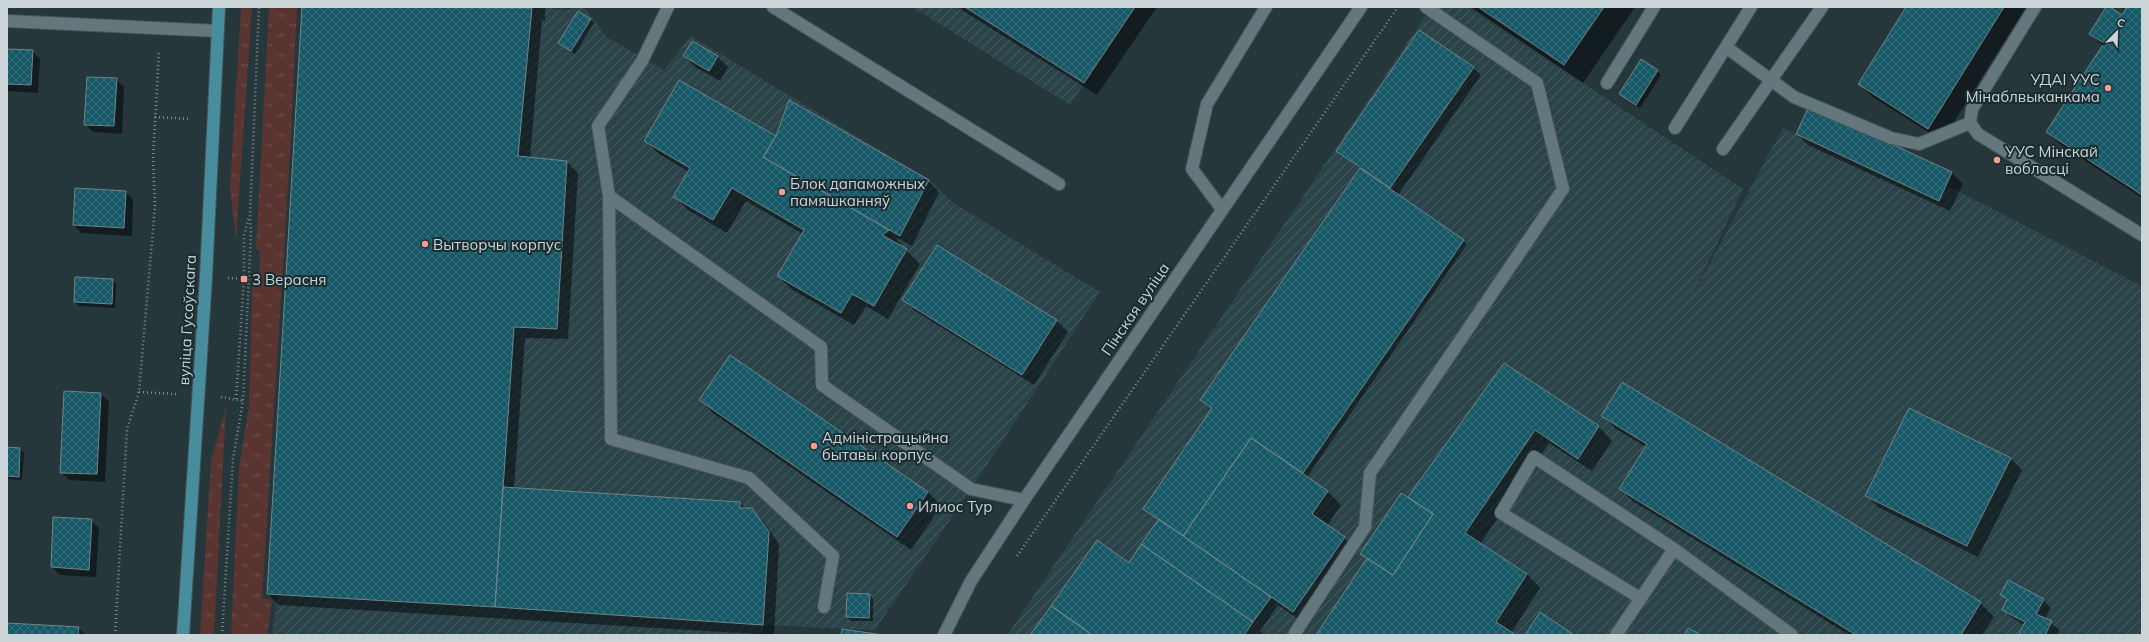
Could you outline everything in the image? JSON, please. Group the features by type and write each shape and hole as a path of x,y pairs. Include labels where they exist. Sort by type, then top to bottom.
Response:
{"main road":[{"name":"вуліца Гусоўскага","path":"183,635 206,277 219,7"}],"street":[{"path":"668,7 642,60 598,126 609,196 611,439 749,478 833,556 824,607"},
{"path":"773,7 1059,184"},
{"path":"1222,209 1192,169 1207,104 1266,7"},
{"name":"Пінская вуліца","path":"944,635 971,581 1024,500 1361,7"},
{"path":"1295,633 1365,527 1370,473 1562,189 1537,84 1426,7"},
{"path":"1607,83 1654,7"},
{"path":"1675,128 1751,7"},
{"path":"1723,149 1822,7"},
{"path":"2035,7 1972,109 1970,123 1978,134 2142,235"},
{"path":"7,21 218,31"},
{"path":"1726,47 1794,97 1891,138 1919,144 1970,123"},
{"path":"609,196 821,347 822,385 971,490 1024,500"},
{"path":"1640,598 1501,513 1534,458 1674,549 1792,635"},
{"path":"1616,635 1674,549"}],"path":[{"path":"222,635 233,459 243,401 259,7"},
{"path":"1012,563 1398,7"},
{"path":"115,635 127,429 139,392 155,206 152,159 161,29"},
{"path":"155,116 213,120"},
{"path":"236,399 244,279 244,236 250,215"}],"shaded area":[{"path":"302,7 532,7 570,10 574,7 584,7 608,38 664,70 691,36 929,180 955,204 1100,292 971,489 875,630 763,625 763,635 272,635 278,594 267,594"},
{"path":"912,7 1135,7 1070,105"},
{"path":"1431,7 1468,7 1743,189 1692,296 1783,128 1939,200 1946,185 2142,286 2142,635 2023,635 2019,633 2018,635 1007,635"}],"green space":[{"path":"241,7 252,7 236,240 230,189"},
{"path":"269,7 297,7 290,154 262,598 272,600 267,635 231,635 239,467 249,406 252,287 259,287 260,251 256,249"},
{"path":"226,406 214,635 200,635 211,461"}],"building":[{"name":"Вытворчы корпус","path":"302,7 532,8 518,156 567,161 557,329 514,327 495,607 267,594"},
{"path":"965,7 1135,7 1084,83"},
{"path":"1478,7 1604,7 1564,65"},
{"path":"1906,7 2004,7 1928,129 1858,84"},
{"name":"УДАІ УУС Мінаблвыканкама","path":"2106,7 2110,7 2122,15 2127,7 2142,7 2142,195 2046,132 2104,43 2089,34"},
{"path":"578,11 591,19 571,51 558,43"},
{"path":"1419,30 1474,67 1390,188 1336,151"},
{"path":"692,41 718,56 709,71 683,56"},
{"path":"7,49 33,50 31,85 7,84"},
{"path":"1641,59 1658,70 1636,105 1619,94"},
{"path":"87,77 117,78 114,126 84,125"},
{"name":"Блок дапаможных памяшканняў","path":"679,80 776,136 763,157 889,230 882,235 907,249 874,306 852,294 841,313 777,276 804,230 732,188 713,220 673,197 690,168 644,141"},
{"path":"789,100 929,180 900,236 763,157 776,136"},
{"path":"1809,106 1952,172 1939,201 1796,134"},
{"path":"1360,168 1464,240 1303,473 1251,438 1183,536 1143,509 1212,408 1200,400"},
{"path":"75,188 126,191 124,228 73,225"},
{"path":"937,245 1057,320 1022,375 902,300"},
{"path":"75,277 113,279 112,304 74,302"},
{"name":"Адміністрацыйна бытавы корпус","path":"730,355 928,492 897,537 699,400"},
{"path":"1504,363 1599,426 1578,459 1535,430 1465,533 1527,574 1496,622 1516,635 1316,635 1367,558 1393,575 1433,514 1408,497"},
{"path":"1622,382 1981,602 1961,635 1856,635 1619,489 1647,444 1601,416"},
{"path":"64,391 101,393 97,474 60,473"},
{"path":"1909,408 2011,458 1967,546 1865,496"},
{"path":"1251,438 1328,491 1312,514 1345,537 1293,612 1183,536"},
{"path":"7,447 20,448 19,477 7,476"},
{"path":"503,487 740,502 740,508 752,508 769,532 763,625 495,607"},
{"path":"1401,493 1433,514 1393,575 1360,554"},
{"path":"53,517 92,519 89,570 51,567"},
{"path":"1159,519 1271,597 1253,622 1141,544"},
{"path":"1097,540 1129,563 1141,544 1253,622 1244,635 1092,635 1051,606"},
{"path":"2008,580 2044,599 2036,614 2052,621 2045,635 2023,635 2019,633 2025,622 2002,610 2007,599 2000,595"},
{"path":"847,593 870,594 869,618 846,617"},
{"path":"1051,606 1079,625 1092,635 1030,635"},
{"path":"1540,612 1574,635 1525,635"},
{"path":"7,623 79,627 78,635 7,635"},
{"path":"1688,628 1701,635 1684,635"},
{"path":"842,629 883,635 841,635"}],"place":[{"name":"УДАІ УУС Мінаблвыканкама","path":"2108,88"},
{"name":"УУС Мінскай вобласці","path":"1997,160"},
{"name":"Блок дапаможных памяшканняў","path":"782,192"},
{"name":"Вытворчы корпус","path":"425,244"},
{"name":"3 Верасня","path":"244,279"},
{"name":"Адміністрацыйна бытавы корпус","path":"814,446"},
{"name":"Илиос Тур","path":"910,506"}]}
